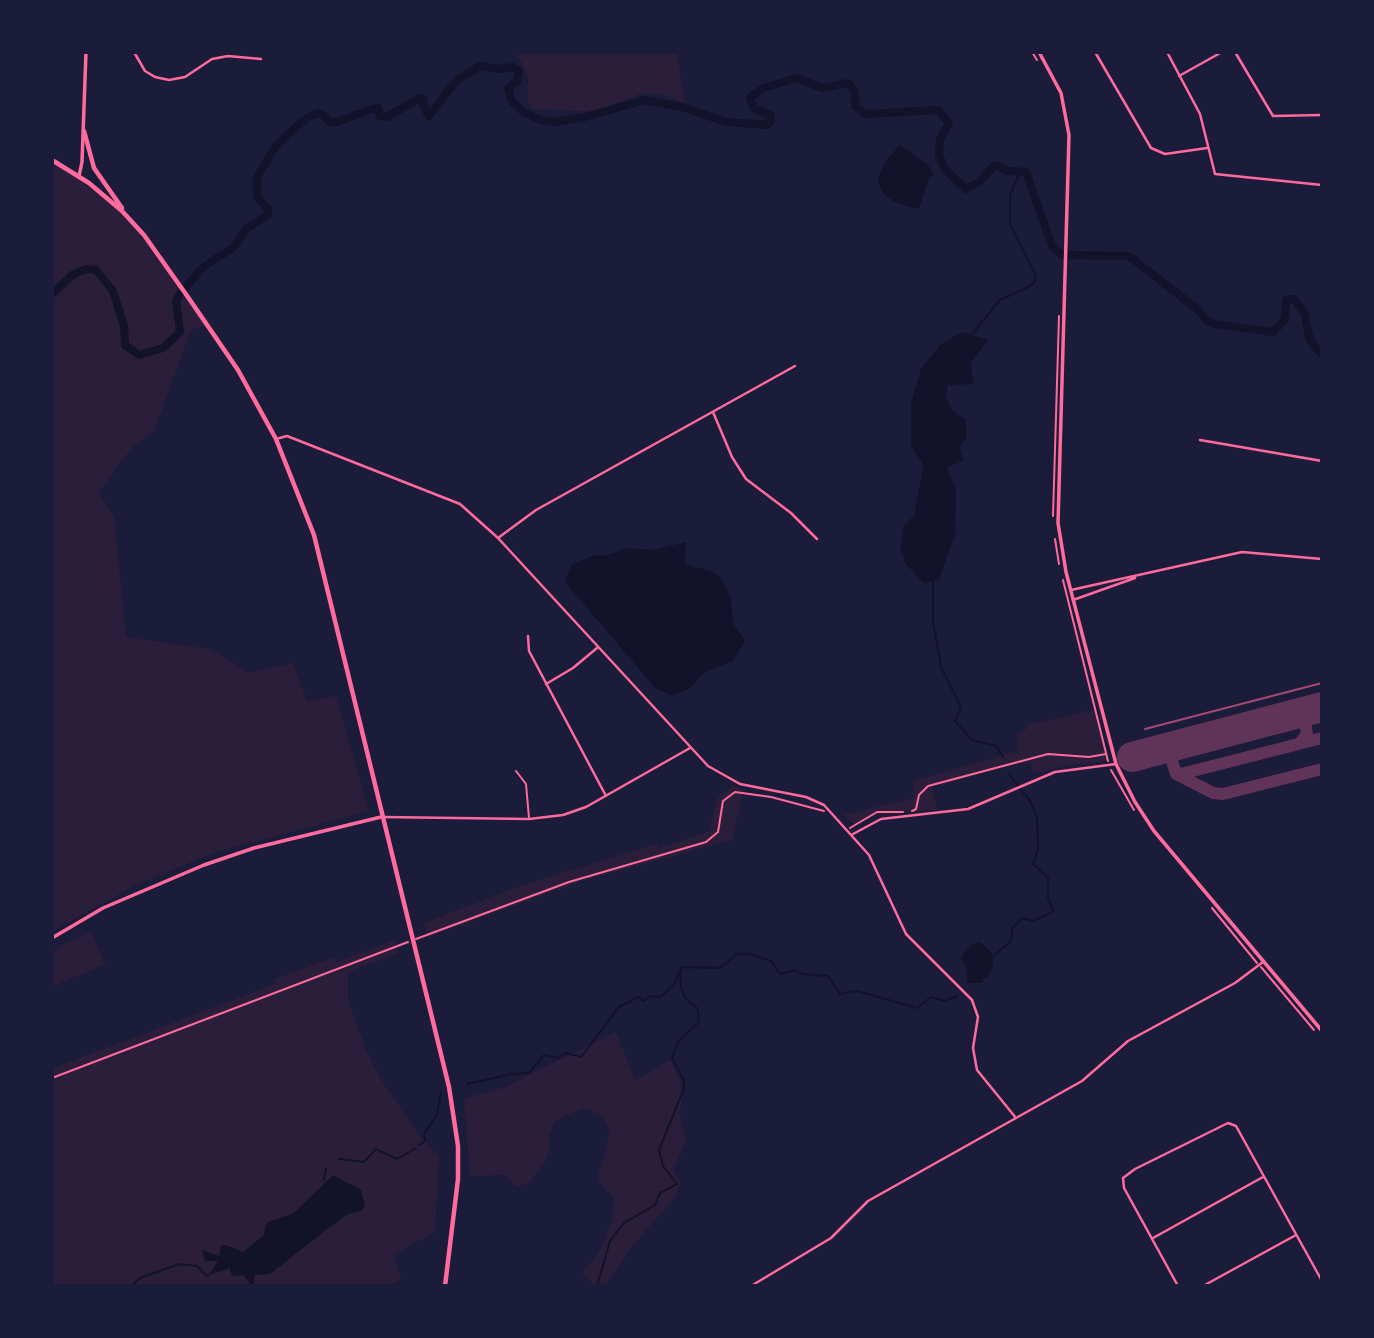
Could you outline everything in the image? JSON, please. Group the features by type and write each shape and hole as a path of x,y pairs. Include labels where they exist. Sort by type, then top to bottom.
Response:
{"highway":[{"path":"84,131 98,176 178,283 238,370 276,439 314,535 381,817 437,1031 458,1146 456,1210 445,1286"},
{"path":"52,160 79,176 133,222"}],"main road":[{"path":"79,176 84,131 86,52"},
{"path":"1039,52 1061,93 1068,124 1057,503 1061,550 1116,764 1135,802 1154,831 1321,1031"},
{"path":"52,938 115,902 204,865 254,848 381,817"}],"street":[{"path":"134,52 145,71 155,78 169,80 184,77 212,59 228,56 261,59"},
{"path":"211,52 212,59"},
{"path":"1095,52 1151,148 1165,154 1208,147"},
{"path":"1167,52 1200,114 1215,174 1321,185"},
{"path":"1179,76 1222,52"},
{"path":"1235,52 1273,116 1321,115"},
{"path":"499,538 536,510 795,366"},
{"path":"713,412 732,457 746,479 791,513 817,539"},
{"path":"276,439 287,436 439,494 472,513 499,538 708,766 730,780 820,802 853,834 872,861 906,934 975,1006 979,1022 973,1054 977,1070 1016,1118"},
{"path":"1200,440 1321,461"},
{"path":"1070,590 1242,552 1321,559"},
{"path":"1073,600 1115,588 1138,577"},
{"path":"528,636 529,651 606,796"},
{"path":"546,684 573,668 597,648"},
{"path":"381,817 529,819 569,814 690,748"},
{"path":"853,834 881,819 968,809 1055,772 1116,764"},
{"path":"751,1286 831,1238 868,1201 1082,1081 1128,1041 1219,993 1264,962"},
{"path":"1178,1286 1124,1188 1123,1178 1135,1169 1228,1123 1236,1126 1321,1281"},
{"path":"1153,1238 1263,1177"},
{"path":"1203,1286 1296,1235"}],"lane":[{"path":"516,771 526,784 529,819"}],"path":[{"path":"1054,525 1052,494 1058,326 1059,316 1063,316"},
{"path":"1055,535 1066,596 1107,759"},
{"path":"851,827 877,812 916,809 919,795 928,786 1048,754 1089,757 1106,754"},
{"path":"431,933 581,878 706,842 718,832 723,801 735,792 792,802 825,812"},
{"path":"52,1078 395,947"}],"shaded area":[{"path":"517,53 677,53 685,104 663,94 640,94 594,112 532,109 527,100 528,77"},
{"path":"900,145 928,165 934,174 928,180 919,209 896,203 883,194 878,180 885,162"},
{"path":"53,160 79,176 133,222 207,324 191,330 154,431 133,446 98,493 114,517 126,637 210,649 249,673 293,663 307,701 336,696 369,811 219,851 136,885 53,931"},
{"path":"962,332 988,340 971,362 973,384 948,385 946,398 953,411 966,420 966,439 960,447 963,461 947,467 956,491 955,535 939,579 924,583 906,564 900,548 904,525 914,516 924,465 911,446 911,403 921,369 940,345"},
{"path":"686,542 685,564 713,572 722,579 731,599 733,623 745,641 733,661 705,672 689,689 672,695 656,689 565,582 571,565 595,555 605,556 627,548 653,550"},
{"path":"1094,710 1109,761 1069,765 1033,774 1031,761 932,787 937,810 877,815 855,825 843,815 913,798 913,781 1018,751 1017,733 1027,729 1026,725"},
{"path":"732,786 744,789 732,840 582,881 428,937 424,923 520,886 656,844 660,848 710,831 716,800"},
{"path":"92,932 105,965 53,986 53,952 65,943"},
{"path":"395,940 398,953 348,972 348,1001 366,1050 380,1078 418,1134 439,1156 435,1232 393,1255 401,1280 388,1286 53,1286 53,1068 275,984 274,979 335,957 336,962"},
{"path":"980,942 991,952 993,965 989,976 982,980 983,983 967,983 967,971 961,957 972,944"},
{"path":"616,1032 635,1080 671,1060 684,1090 679,1113 686,1140 673,1170 680,1181 676,1196 634,1244 605,1285 594,1285 582,1274 601,1249 613,1216 614,1199 597,1180 610,1133 602,1115 583,1108 556,1120 549,1135 549,1152 544,1162 529,1183 516,1187 506,1175 470,1176 464,1098 503,1088"},
{"path":"333,1175 361,1190 365,1206 361,1211 348,1214 270,1274 255,1275 254,1284 251,1285 243,1275 232,1276 230,1268 213,1274 211,1271 218,1261 205,1261 202,1250 219,1256 221,1246 226,1245 243,1252 264,1235 266,1223 294,1213"}],"waterway":[{"path":"52,294 72,275 86,269 96,270 113,291 124,326 125,345 139,355 163,348 180,332 176,301 180,294 203,267 234,247 246,229 268,215 268,209 257,197 257,177 275,147 299,124 320,113 330,122 337,122 378,108 380,116 387,117 420,98 424,99 422,103 429,116 457,80 480,66 498,69 513,67 519,71 517,81 508,88 512,102 525,113 540,120 555,122 585,117 645,100 682,107 726,122 767,125 771,121 770,115 754,108 750,98 763,88 797,78 822,88 848,83 855,92 855,106 865,114 938,110 949,123 940,139 939,155 945,169 966,189 979,182 995,165 1008,171 1026,172 1052,246 1062,255 1129,256 1214,324 1273,332 1285,319 1286,300 1294,299 1304,312 1310,340 1322,355"},
{"path":"972,334 1000,300 1034,283 1036,276 1010,224 1010,195 1020,171"},
{"path":"933,580 933,621 941,667 961,707 955,721 972,740 996,746 1003,757"},
{"path":"991,958 1011,941 1013,927 1022,918 1033,921 1054,911 1048,899 1048,878 1033,864 1038,849 1037,817 1030,801 1009,774"},
{"path":"597,1286 610,1241 624,1223 655,1205 660,1193 677,1184 663,1166 659,1150 683,1091 684,1081 672,1058 678,1042 699,1022 698,1009 685,998 681,988 682,967 720,968 737,954 750,954 771,961 780,974 796,970 802,974 828,976 840,994 857,991 917,1008 931,997 944,1001 957,996"},
{"path":"467,1084 529,1073 544,1055 558,1058 566,1053 581,1057 619,1007 638,997 643,1001 650,996 660,997 674,985 679,972"},
{"path":"419,1145 425,1141 424,1134 437,1115 441,1092"},
{"path":"339,1159 364,1162 376,1149 397,1159 416,1148"},
{"path":"324,1180 326,1168"},
{"path":"131,1286 140,1278 179,1264 197,1266 207,1276 213,1272"}],"taxiway":[{"path":"1306,725 1308,717 1315,709"},
{"path":"1288,716 1297,716 1305,724 1307,734 1300,743"},
{"path":"1168,747 1175,771 1181,774 1322,738"},
{"path":"1176,774 1213,793 1223,794 1322,769"}],"runway":[{"path":"1132,757 1322,707"}],"railway":[{"path":"1145,729 1322,683"}]}
